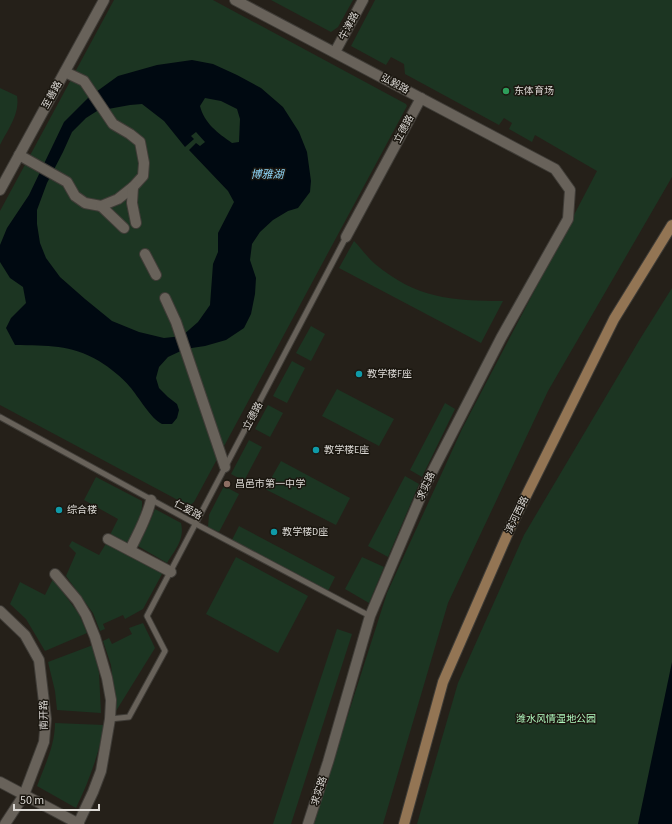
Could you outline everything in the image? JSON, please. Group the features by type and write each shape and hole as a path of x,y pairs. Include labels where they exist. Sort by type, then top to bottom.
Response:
{"street":[{"name":"至善路","path":"0,190 104,0"},
{"name":"弘毅路","path":"235,0 555,168"},
{"name":"牛津路","path":"335,52 363,0"},
{"path":"19,155 67,182 75,196 85,203 101,206 118,199 133,188 142,176 144,163 140,142 113,124 84,81 65,72"},
{"name":"立德路","path":"346,237 421,98"},
{"name":"求实路","path":"308,824 328,762 370,616 426,484 501,338 568,219 570,190 555,168"},
{"path":"133,188 132,202 136,223"},
{"path":"101,206 124,228"},
{"name":"滨河西路","path":"404,824 443,682 511,526 614,319 672,225"},
{"path":"145,254 156,275"},
{"path":"165,298 176,322 225,467"},
{"path":"130,550 143,525 151,500"},
{"path":"108,539 171,572"},
{"path":"0,782 78,824 101,772 110,719 111,700 107,678 96,637 86,615 77,600 55,574"},
{"name":"南开路","path":"0,611 25,635 39,660 46,719 44,742 24,795 5,824"}],"lane":[{"name":"立德路","path":"110,719 129,717 165,651 147,616 346,237"},
{"name":"仁爱路","path":"0,417 151,500 370,616"}],"green space":[{"path":"114,0 213,0 406,104 407,106 194,502 189,506 0,405 0,211"},
{"path":"271,0 353,0 338,27 331,32"},
{"path":"375,0 672,0 672,177 548,391 448,603 383,824 313,824 387,593 462,429 597,171 535,135 532,142 509,129 512,123 504,118 499,125 405,74 404,64 391,57 386,65 351,46"},
{"path":"0,88 17,96 17,109 13,121 0,145"},
{"path":"354,241 375,264 405,284 420,291 450,298 503,301 481,343 339,268"},
{"name":"潍水风情湿地公园","path":"672,288 672,666 640,824 417,824 458,683 524,535 640,339"},
{"path":"311,326 325,334 311,361 296,353"},
{"path":"292,361 305,368 287,403 273,396"},
{"path":"337,389 394,419 379,446 322,416"},
{"path":"445,403 455,409 422,477 410,470"},
{"path":"268,405 283,413 270,437 255,429"},
{"path":"249,440 262,447 244,481 231,474"},
{"path":"281,461 350,498 336,525 265,489"},
{"path":"405,476 419,484 388,557 368,546"},
{"path":"96,477 142,501 140,518 127,543 110,535 118,519 84,500"},
{"path":"224,486 239,494 219,532 208,527 209,515"},
{"path":"155,509 181,523 182,534 176,549 167,563 138,546"},
{"path":"239,526 335,577 328,591 232,540"},
{"path":"72,541 99,555 107,542 161,569 162,574 143,609 125,619 123,615 103,624 105,629 100,631 93,613 66,576 76,553 69,546"},
{"path":"236,557 308,596 278,653 206,614"},
{"path":"362,557 384,567 369,603 345,589"},
{"path":"53,579 79,614 87,633 45,651 26,619 10,604 20,582 45,595"},
{"path":"143,623 155,648 116,711 111,665 103,641 109,638 112,644 132,634 129,628"},
{"path":"337,629 352,634 291,824 273,824"},
{"path":"93,645 99,673 101,713 57,710 55,691 48,662"},
{"path":"55,723 104,725 93,767 76,808 37,786 51,747 55,731"}],"water":[{"name":"博雅湖","path":"192,60 213,64 261,88 283,107 299,132 307,152 311,181 310,192 298,208 288,211 273,220 260,232 252,244 250,260 256,278 255,294 251,314 244,328 226,340 205,346 185,349 168,357 159,367 156,378 159,388 177,404 179,410 177,418 172,424 162,424 153,417 133,391 116,373 88,355 78,351 58,347 15,345 6,328 11,318 26,303 23,287 10,278 0,262 0,245 7,228 29,195 64,122 89,97 118,76 157,65","holes":["205,98 221,101 237,109 240,119 239,142 232,143 208,123 200,106","142,104 164,121 185,147 194,139 191,136 196,132 205,142 200,146 196,143 189,150 228,191 234,202 218,233 218,252 213,264 210,305 198,322 182,336 164,338 139,332 112,321 60,277 46,258 40,243 37,224 37,210 47,183 72,132 86,118 97,111"]},
{"path":"672,662 672,824 638,824"}],"place":[{"name":"东体育场","path":"506,91"},
{"name":"教学楼F座","path":"359,374"},
{"name":"教学楼E座","path":"316,450"},
{"name":"昌邑市第一中学","path":"227,484"},
{"name":"综合楼","path":"59,510"},
{"name":"教学楼D座","path":"274,532"}]}
